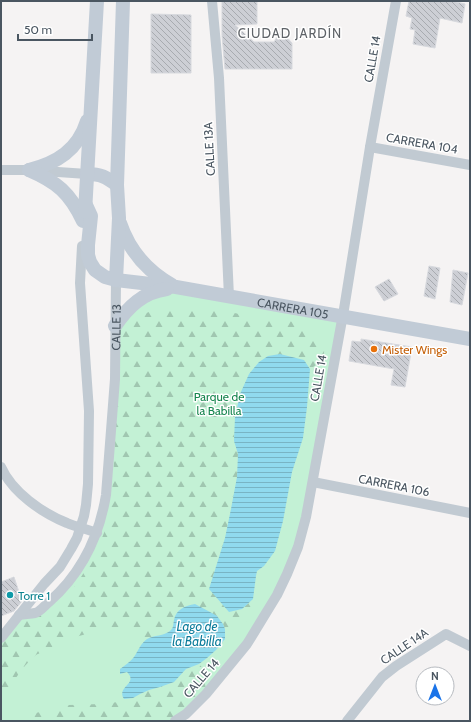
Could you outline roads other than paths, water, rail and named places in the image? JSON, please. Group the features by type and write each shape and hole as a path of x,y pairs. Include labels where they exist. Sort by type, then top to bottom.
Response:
{"main road":[{"path":"84,222 97,1"},
{"name":"CALLE 13","path":"116,280 122,1"},
{"path":"29,170 42,167 55,161 66,153 76,143 84,131 90,111"},
{"path":"29,170 44,176 69,196 84,222"},
{"path":"87,174 98,174 108,178 117,185"},
{"name":"CARRERA 105","path":"85,203 91,216 88,255 90,262 96,270 105,277 470,339"},
{"path":"118,218 130,246 139,259 162,280 176,288"},
{"path":"115,326 124,313 134,303 147,295 161,290 176,288"}],"street":[{"name":"CALLE 13A","path":"212,1 219,78 229,297"},
{"name":"CALLE 14","path":"175,721 186,714 206,694 247,644 277,595 298,547 306,517 343,317 370,147 396,1"},
{"name":"CARRERA 104","path":"370,147 470,165"},
{"path":"1,170 29,170 87,174"},
{"path":"1,638 60,567 71,549 81,527 86,505 88,484 89,411 80,283 84,222"},
{"name":"CALLE 13","path":"19,615 36,613 53,598 73,576 85,558 97,533 106,495 115,379 116,280"},
{"path":"1,467 12,484 34,505 51,516 97,533"},
{"name":"CARRERA 106","path":"312,482 470,512"},
{"name":"CALLE 14A","path":"347,721 382,678 396,666 446,634 470,646"}],"water":[{"name":"Lago de la Babilla","path":"280,354 304,360 310,369 303,438 292,472 283,521 275,551 264,566 257,571 253,599 242,609 229,612 209,589 225,538 237,477 238,454 234,441 235,417 240,394 249,374 259,362 268,356"},
{"name":"Lago de la Babilla","path":"195,604 217,616 225,629 225,639 207,658 199,664 186,669 174,682 149,690 133,698 124,699 122,695 123,691 129,682 130,676 127,672 120,674 120,669 134,657 141,645 147,639 168,633 173,627 175,616 179,611 184,607"}],"place":[{"name":"Mister Wings","path":"374,349"},
{"name":"Torre 1","path":"10,595"}],"district":[{"name":"CIUDAD JARDÍN","path":"290,33"}],"park label":[{"name":"Parque de la Babilla","path":"219,403"}]}
